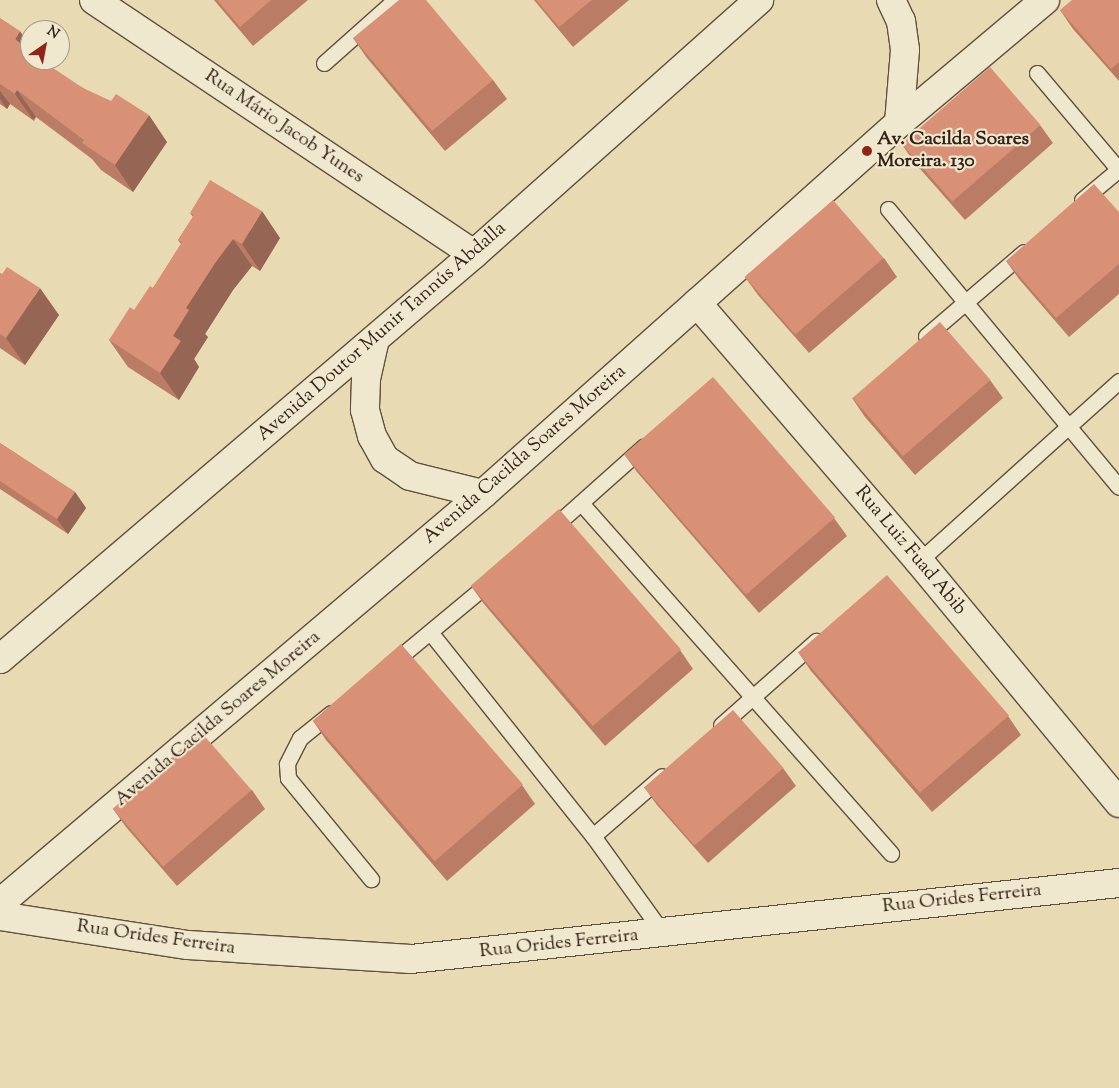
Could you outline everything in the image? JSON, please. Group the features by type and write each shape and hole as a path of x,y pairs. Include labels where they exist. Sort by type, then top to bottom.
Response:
{"street":[{"name":"Rua Mário Jacob Yunes","path":"94,0 474,254"},
{"name":"Avenida Doutor Munir Tannús Abdalla","path":"0,659 474,254 759,0"},
{"path":"891,0 902,20 905,50 899,123"},
{"name":"Avenida Cacilda Soares Moreira","path":"0,903 483,494 899,123 1045,0"},
{"name":"Rua Luiz Fuad Abib","path":"697,303 919,561 1119,803"},
{"path":"375,339 366,378 365,410 372,436 385,459 410,476 483,494"},
{"name":"Rua Orides Ferreira","path":"0,916 188,945 411,959 1119,883"}],"lane":[{"path":"324,62 395,0"},
{"path":"1037,73 1119,169 1067,214"},
{"path":"888,209 1119,487"},
{"path":"915,346 1038,239"},
{"path":"919,561 1067,425 1119,381"},
{"path":"536,542 658,434"},
{"path":"581,503 891,854"},
{"path":"376,676 506,568"},
{"path":"430,632 593,836 663,933"},
{"path":"708,736 826,633"},
{"path":"346,701 300,738 286,764 288,778 371,879"},
{"path":"593,836 672,767"}],"building":[{"path":"217,0 271,0 240,27"},
{"path":"399,0 426,0 493,80 432,131 353,38"},
{"path":"536,0 592,0 559,27"},
{"path":"1072,0 1119,0 1119,62 1111,69 1060,10"},
{"path":"0,18 20,31 15,39 20,43 20,70 56,70 83,88 111,101 116,94 149,115 115,165 82,143 84,140 17,90 15,94 0,84"},
{"path":"990,67 1041,125 952,202 902,144"},
{"path":"210,180 262,211 242,244 233,239 186,308 189,310 173,336 181,341 160,373 109,340 130,307 134,310 150,286 153,288 182,242 178,240 194,215 190,213"},
{"path":"1094,184 1119,212 1119,264 1056,318 1006,261"},
{"path":"833,200 884,258 795,335 745,277"},
{"path":"7,267 40,288 6,338 0,334 0,273 2,274"},
{"path":"940,322 991,380 903,456 852,398"},
{"path":"713,377 835,517 746,595 624,454"},
{"path":"0,443 75,492 57,519 0,481"},
{"path":"559,509 681,649 593,726 471,586"},
{"path":"887,575 1009,715 920,793 798,652"},
{"path":"401,644 523,784 435,861 313,721"},
{"path":"733,710 784,768 694,846 644,787"},
{"path":"201,732 252,790 163,867 113,809"}],"place":[{"name":"Av. Cacilda Soares Moreira. 130","path":"867,151"}]}
